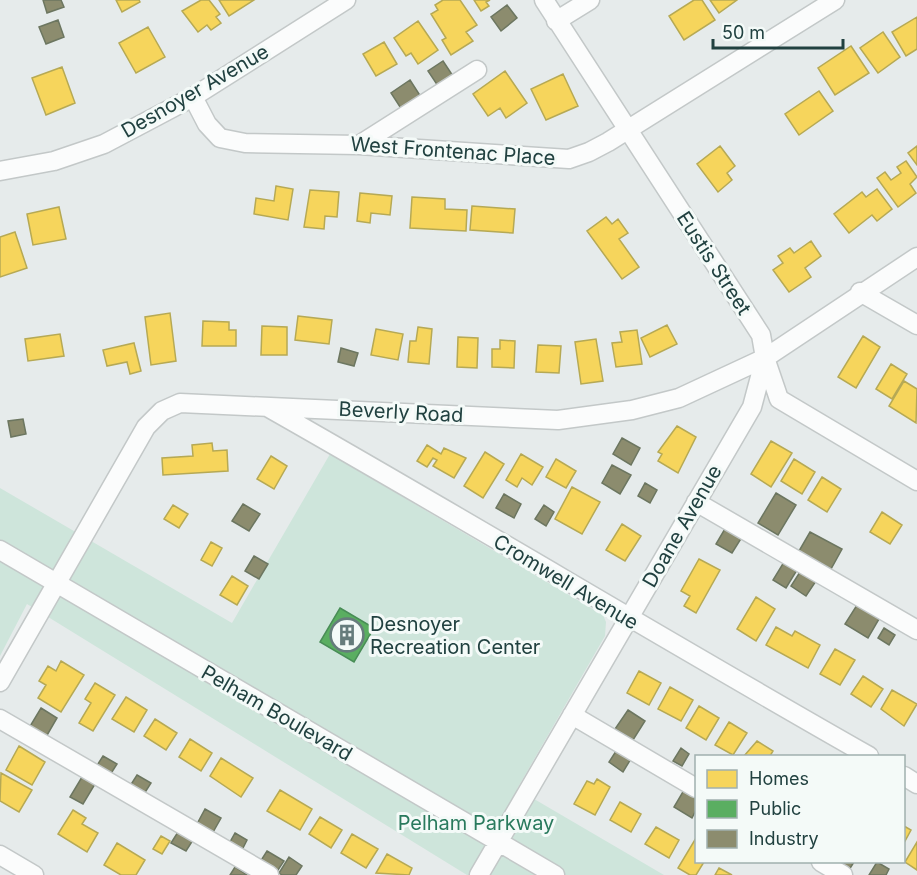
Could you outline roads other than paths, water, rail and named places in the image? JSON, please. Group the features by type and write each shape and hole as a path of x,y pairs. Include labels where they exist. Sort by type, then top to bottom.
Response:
{"street":[{"name":"Desnoyer Avenue","path":"0,171 54,161 104,144 193,97 346,0"},
{"name":"Eustis Street","path":"544,0 626,130 761,334 765,358 779,399 917,481"},
{"path":"556,21 590,0"},
{"name":"West Frontenac Place","path":"193,97 207,124 220,138 245,143 359,145 569,159 590,152 835,0"},
{"path":"359,145 477,70"},
{"name":"Beverly Road","path":"0,682 146,427 162,411 180,403 558,420 632,410 679,398 765,358 860,292 917,257"},
{"path":"860,292 917,326"},
{"name":"Doane Avenue","path":"479,875 752,407 765,358"},
{"name":"Cromwell Avenue","path":"265,406 867,755"},
{"path":"696,502 917,630"},
{"name":"Pelham Boulevard","path":"0,550 555,875"},
{"path":"572,715 695,787"},
{"path":"0,719 269,875"},
{"path":"0,855 34,875"},
{"path":"823,863 843,875"}],"place":[{"name":"Desnoyer Recreation Center","path":"347,635"}],"park label":[{"name":"Pelham Parkway","path":"476,823"}]}
